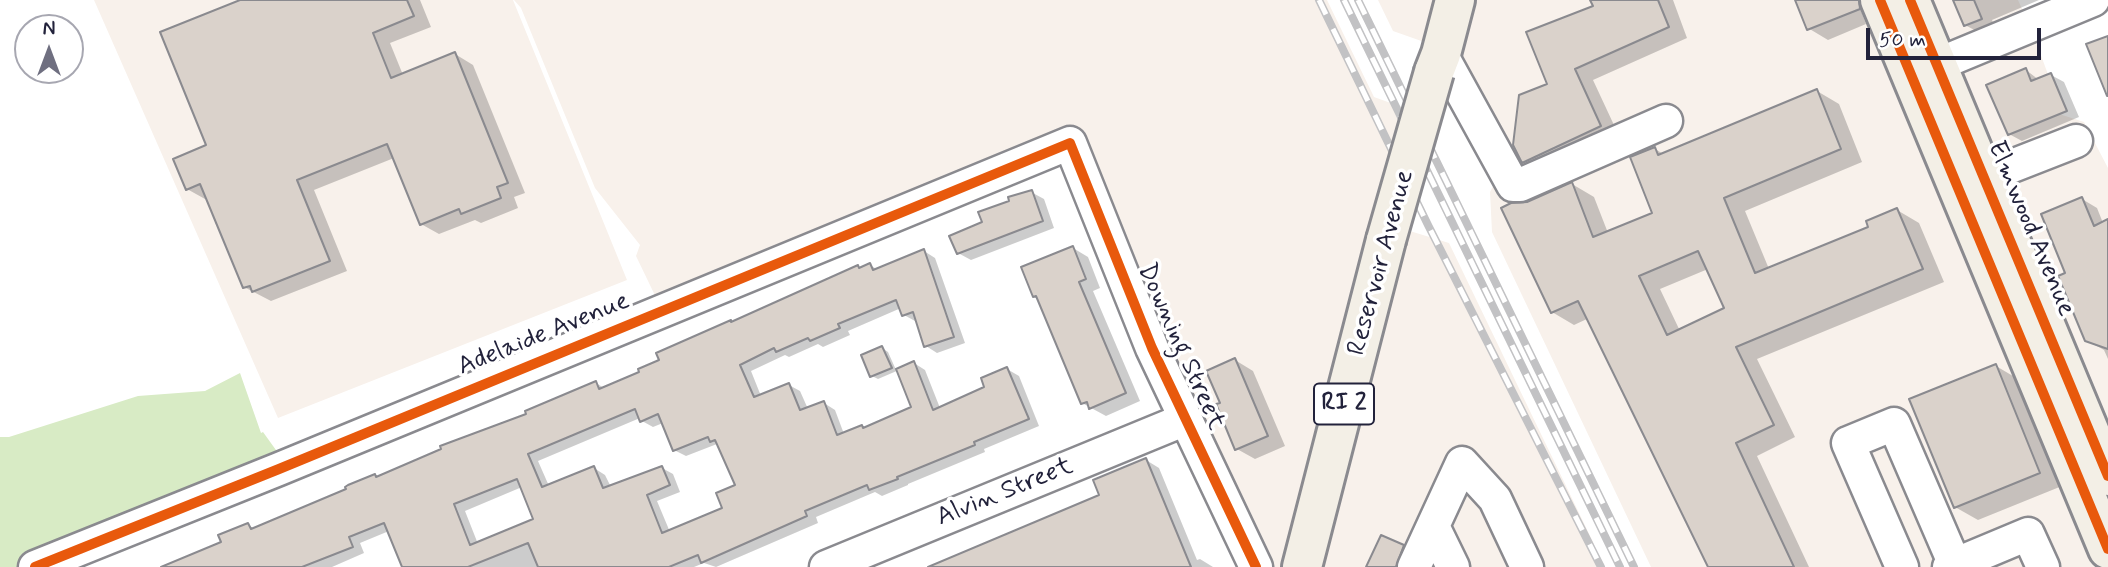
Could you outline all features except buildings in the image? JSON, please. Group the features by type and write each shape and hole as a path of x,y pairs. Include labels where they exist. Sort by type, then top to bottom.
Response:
{"main road":[{"name":"Reservoir Avenue","path":"1302,567 1386,240 1455,0"},
{"name":"Elmwood Avenue","path":"1880,0 1924,70 1984,177 2108,476"},
{"name":"Elmwood Avenue","path":"1910,0 1924,70 2108,549"}],"street":[{"path":"1924,70 2093,0"},
{"path":"1438,63 1513,185 1666,121"},
{"path":"1984,177 2076,141"},
{"name":"Downing Street","path":"1070,143 1152,348 1256,567"},
{"name":"Adelaide Avenue","path":"35,567 279,470 1070,143"},
{"name":"Alvin Street","path":"826,567 1186,419"},
{"path":"1902,567 1848,443 1894,424 1952,566 2028,534 2043,567"},
{"path":"1414,567 1461,463 1495,499 1527,567"},
{"path":"1433,526 1453,567"}],"shaded area":[{"path":"94,0 513,0 627,280 278,418"},
{"path":"514,0 1327,0 1374,97 1424,115 1400,228 1449,243 1593,542 1601,567 1260,567 1075,150 662,310 636,256 640,245 595,188 521,8"},
{"path":"1378,0 2018,0 2049,77 2053,112 2084,122 2108,168 2108,567 1651,567 1492,232 1490,192 1503,167 1444,49 1393,31"}],"green space":[{"path":"240,373 261,433 263,432 286,464 33,567 0,567 0,437 9,437 138,396 205,391"}],"railway":[{"path":"1319,0 1428,225 1601,567"},
{"path":"1344,0 1620,567"},
{"path":"1358,0 1634,567"}],"cycle path":[{"path":"1880,0 2108,549"},
{"path":"1910,0 2108,476"},
{"path":"35,567 1070,143 1152,348 1256,567"}]}
